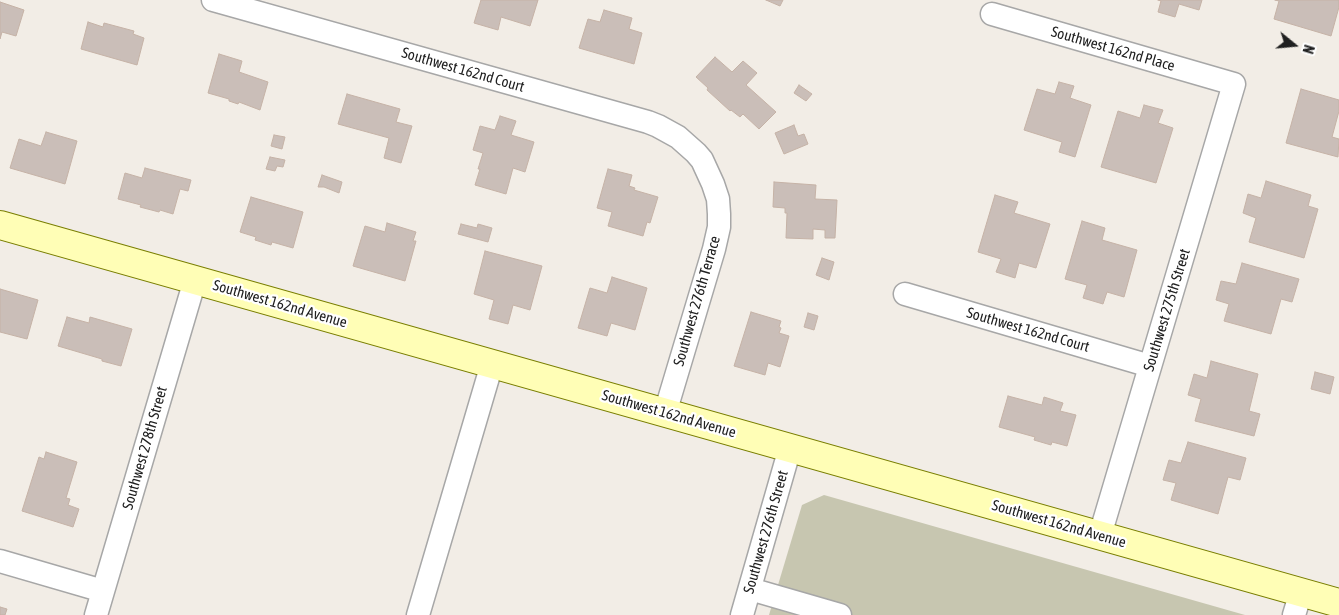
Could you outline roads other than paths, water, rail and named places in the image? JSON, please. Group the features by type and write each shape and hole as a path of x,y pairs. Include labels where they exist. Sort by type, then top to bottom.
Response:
{"street":[{"name":"Southwest 162nd Court","path":"213,0 648,122 678,138 702,160"},
{"name":"Southwest 162nd Place","path":"992,14 1234,84"},
{"name":"Southwest 275th Street","path":"1100,535 1234,84"},
{"name":"Southwest 276th Terrace","path":"665,413 719,227 718,199 702,160"},
{"name":"Southwest 162nd Avenue","path":"0,226 1100,535 1297,604 1339,603"},
{"name":"Southwest 278th Street","path":"96,615 195,280"},
{"name":"Southwest 162nd Court","path":"906,294 1150,366"},
{"path":"418,615 492,364"},
{"name":"Southwest 276th Street","path":"742,615 790,448"},
{"path":"0,561 103,591"},
{"path":"750,589 840,615"}]}
